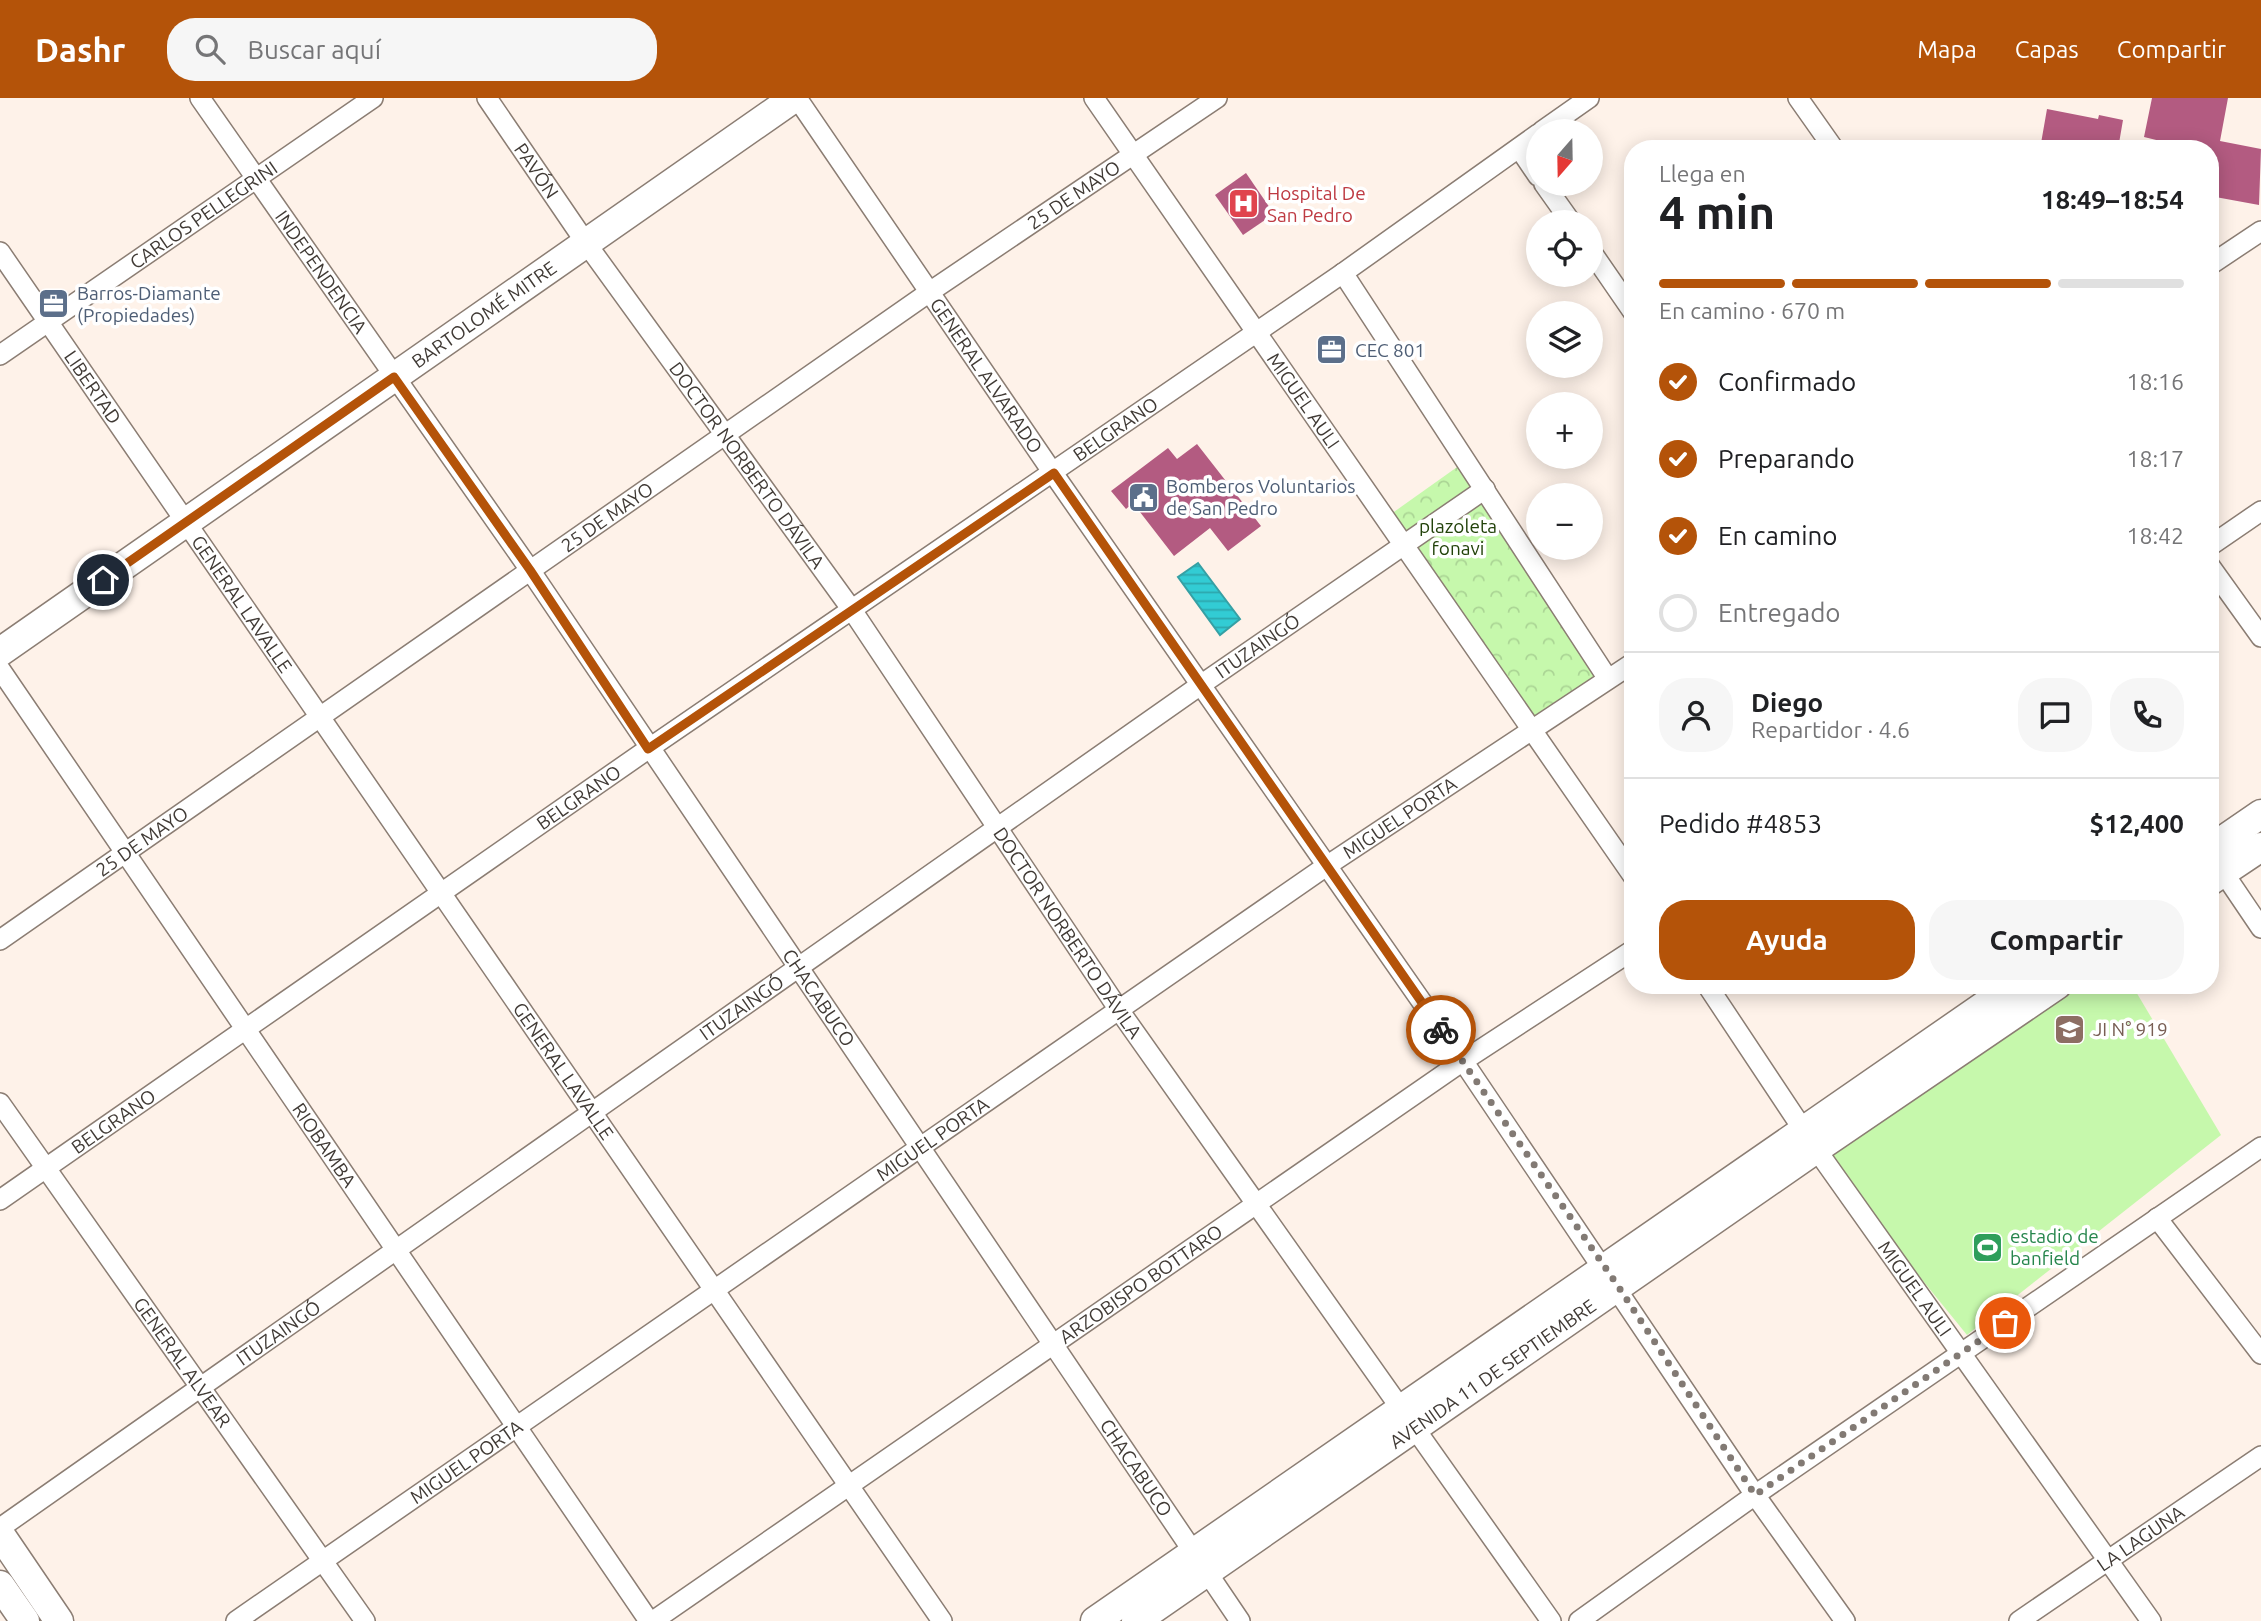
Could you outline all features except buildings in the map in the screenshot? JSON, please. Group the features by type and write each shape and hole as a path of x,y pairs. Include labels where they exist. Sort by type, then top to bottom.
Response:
{"main road":[{"name":"BARTOLOMÉ MITRE","path":"0,652 796,98"},
{"path":"2219,859 2261,814"},
{"path":"2219,862 2261,847"},
{"name":"AVENIDA 11 DE SEPTIEMBRE","path":"1810,1140 2002,994"},
{"name":"AVENIDA 11 DE SEPTIEMBRE","path":"1095,1621 1199,1563 1810,1140 2043,994"},
{"path":"0,1534 59,1621"},
{"name":"AVENIDA 11 DE SEPTIEMBRE","path":"1136,1621 1199,1563"},
{"path":"0,1585 25,1621"}],"street":[{"name":"INDEPENDENCIA","path":"200,98 394,377"},
{"name":"CARLOS PELLEGRINI","path":"0,355 373,98"},
{"name":"PAVÓN","path":"486,98 586,243"},
{"name":"GENERAL ALVARADO","path":"796,98 1202,684 1325,867 1463,1060 1755,1495 1845,1621"},
{"name":"MIGUEL AULI","path":"1094,98 1405,542 1531,732 1624,863"},
{"name":"25 DE MAYO","path":"0,940 930,291 1217,98"},
{"name":"BELGRANO","path":"1560,119 1589,98"},
{"path":"1798,98 1828,140"},
{"name":"BELGRANO","path":"0,1200 442,895 648,749 1343,274 1526,143"},
{"path":"1519,148 1526,158"},
{"path":"2219,259 2261,231"},
{"name":"DOCTOR NORBERTO DÁVILA","path":"586,243 852,610 1119,1010 1551,1621"},
{"name":"LIBERTAD","path":"0,252 186,522"},
{"path":"1603,268 1624,299"},
{"path":"1343,274 1608,679"},
{"name":"CHACABUCO","path":"394,377 530,570 648,749 799,966 1240,1621"},
{"name":"ITUZAINGÓ","path":"0,1528 1202,684 1485,489"},
{"path":"2219,540 2261,511"},
{"name":"GENERAL LAVALLE","path":"186,522 942,1621"},
{"path":"2219,579 2261,637"},
{"name":"RIOBAMBA","path":"0,669 651,1621"},
{"name":"MIGUEL PORTA","path":"236,1621 323,1559 518,1429 920,1145 1325,867 1624,669"},
{"path":"2219,871 2261,928"},
{"name":"ARZOBISPO BOTTARO","path":"651,1621 1463,1060 1624,956"},
{"name":"MIGUEL AULI","path":"1713,994 1810,1140 2151,1621"},
{"name":"GENERAL ALVEAR","path":"0,1102 198,1388 365,1621"},
{"path":"1579,1621 1755,1495 2261,1147"},
{"path":"2157,1218 2261,1354"},
{"name":"LA LAGUNA","path":"2019,1621 2261,1456"}],"green space":[{"name":"plazoleta fonavi","path":"1460,465 1602,676 1540,727 1391,514"},
{"name":"estadio de banfield","path":"2057,994 2137,994 2221,1135 1967,1335 1824,1159"}],"water":[{"path":"1198,563 1240,619 1220,635 1178,577"}],"way so far":[{"path":"1441,1030 1618,1286 1755,1495 2005,1323"}],"place":[{"name":"Hospital De San Pedro","path":"1244,204"},
{"name":"Barros-Diamante (Propiedades)","path":"54,304"},
{"name":"CEC 801","path":"1332,350"},
{"name":"Bomberos Voluntarios de San Pedro","path":"1143,497"},
{"name":"JI N° 919","path":"2070,1029"},
{"name":"estadio de banfield","path":"1987,1247"}],"route":[{"path":"103,580 394,377 530,570 648,749 1054,473 1202,684 1325,867 1441,1030"}]}
